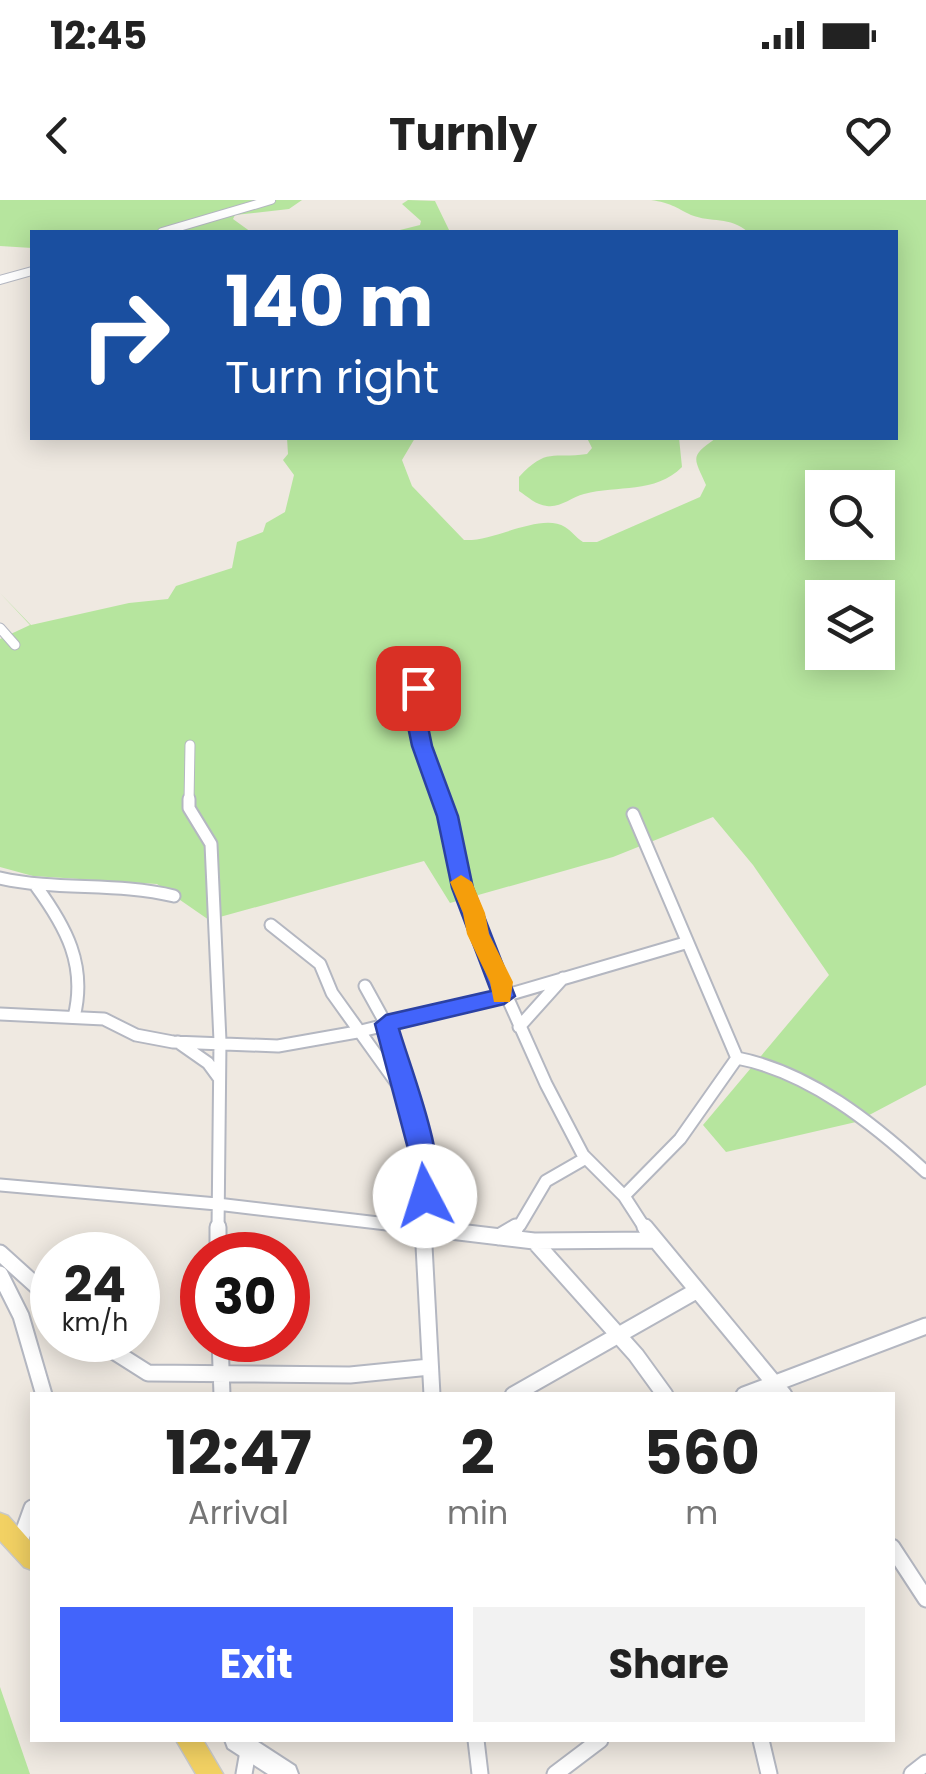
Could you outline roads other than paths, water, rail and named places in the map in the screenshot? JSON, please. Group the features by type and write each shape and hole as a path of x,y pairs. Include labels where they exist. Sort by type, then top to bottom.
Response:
{"main road":[{"path":"0,1524 26,1552"},
{"path":"190,1742 210,1774"}],"street":[{"path":"169,230 271,200"},
{"path":"0,280 30,272"},
{"path":"0,628 15,645"},
{"path":"418,688 415,712 422,746 447,816 462,888 504,996 569,1132 586,1158 624,1196 653,1240 780,1390 926,1326"},
{"path":"190,745 190,808 210,844 220,1042 218,1232"},
{"path":"632,814 737,1058"},
{"path":"0,878 36,886 150,890 174,896"},
{"path":"36,886 61,918 79,965 80,1002 74,1018"},
{"path":"271,926 302,946 320,964 332,993 357,1032 410,1102"},
{"path":"0,1014 104,1019 136,1034 178,1042 278,1046 357,1032 504,996 685,944"},
{"path":"519,1027 563,978"},
{"path":"364,986 386,1024 425,1164 432,1392"},
{"path":"178,1042 208,1063 219,1079"},
{"path":"737,1058 758,1059 780,1068 892,1142 926,1172"},
{"path":"624,1196 680,1139 737,1058"},
{"path":"499,1237 520,1225 546,1181 586,1158"},
{"path":"0,1185 425,1226 534,1242 653,1240"},
{"path":"534,1242 617,1337 643,1360 663,1392"},
{"path":"0,1253 30,1280"},
{"path":"0,1274 21,1316 43,1392"},
{"path":"518,1392 696,1291"},
{"path":"130,1362 148,1374 350,1375 430,1366"},
{"path":"220,1362 222,1392"},
{"path":"26,1552 30,1523"},
{"path":"895,1552 926,1599"},
{"path":"476,1742 480,1774"},
{"path":"555,1774 597,1742"},
{"path":"761,1742 769,1774"},
{"path":"244,1774 246,1743"},
{"path":"246,1743 287,1774"},
{"path":"912,1774 926,1763"}]}
